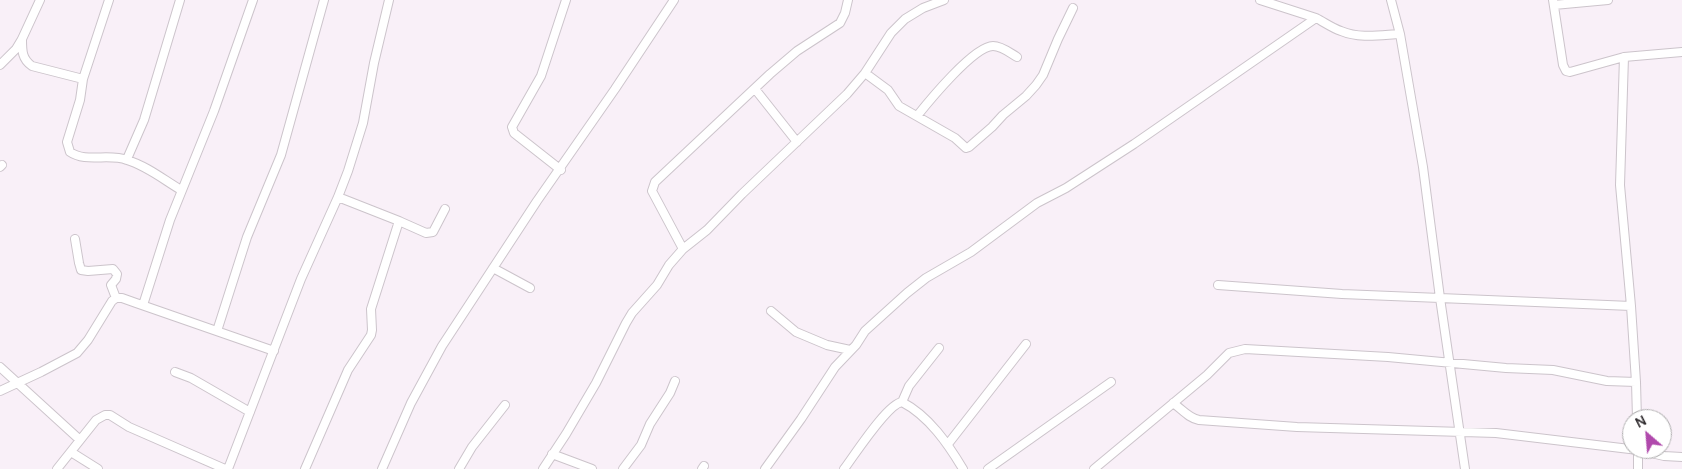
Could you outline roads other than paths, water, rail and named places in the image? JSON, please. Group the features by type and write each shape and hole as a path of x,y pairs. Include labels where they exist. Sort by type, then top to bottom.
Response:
{"street":[{"path":"0,65 22,40 40,0"},
{"path":"109,0 83,78 80,100 69,136 68,147 70,152 76,156 127,159 181,190"},
{"path":"127,159 144,120 180,0"},
{"path":"144,305 170,220 224,85 253,0"},
{"path":"217,331 247,237 281,155 324,0"},
{"path":"57,469 96,420 105,415 110,415 130,427 226,469 274,352 301,279 338,197 363,123 374,62 389,0"},
{"path":"561,170 514,133 512,127 541,76 566,0"},
{"path":"382,469 428,370 537,201 561,170 674,0"},
{"path":"684,249 652,191 652,186 797,52 840,23 846,14 848,0"},
{"path":"543,469 591,392 632,313 657,285 669,265 846,94 865,73 891,33 905,19 923,8 944,0"},
{"path":"1260,0 1316,18 1342,32 1369,36 1400,34"},
{"path":"1391,0 1400,34 1423,168 1464,469"},
{"path":"1608,0 1554,2 1563,66 1566,71 1570,72 1624,57 1682,52"},
{"path":"865,73 888,90 899,106 955,138 966,148 972,145 1036,85 1043,76 1073,8"},
{"path":"765,469 835,367 872,324 926,278 971,252 1037,202 1066,188 1134,144 1316,18"},
{"path":"22,40 22,50 26,62 32,66 83,78"},
{"path":"917,116 958,71 983,49 991,46 1000,47 1017,57"},
{"path":"1624,57 1620,185 1631,306 1637,409"},
{"path":"755,89 797,142"},
{"path":"338,197 426,233 433,232 445,209"},
{"path":"305,469 348,370 371,335 371,309 399,221"},
{"path":"76,238 81,270 113,269 116,271 116,279 111,285 116,298"},
{"path":"494,268 530,288"},
{"path":"1218,285 1342,294 1631,306"},
{"path":"0,391 77,353 88,340 108,305 116,298 144,305 274,352"},
{"path":"771,311 790,329 796,332 827,345 850,350"},
{"path":"948,444 1026,344"},
{"path":"844,469 877,424 896,404 902,402 909,386 939,348"},
{"path":"1094,469 1207,375 1229,353 1237,350 1269,350 1553,370 1607,381 1636,382"},
{"path":"0,367 80,440"},
{"path":"175,372 191,378 250,412"},
{"path":"623,469 641,445 650,424 670,393 675,381"},
{"path":"988,469 1111,382"},
{"path":"902,402 926,420 948,444 963,469"},
{"path":"1173,404 1193,419 1199,420 1298,427 1459,431 1563,440 1622,448"},
{"path":"459,469 472,447 505,405"},
{"path":"71,452 98,469"},
{"path":"552,454 592,469"}]}
